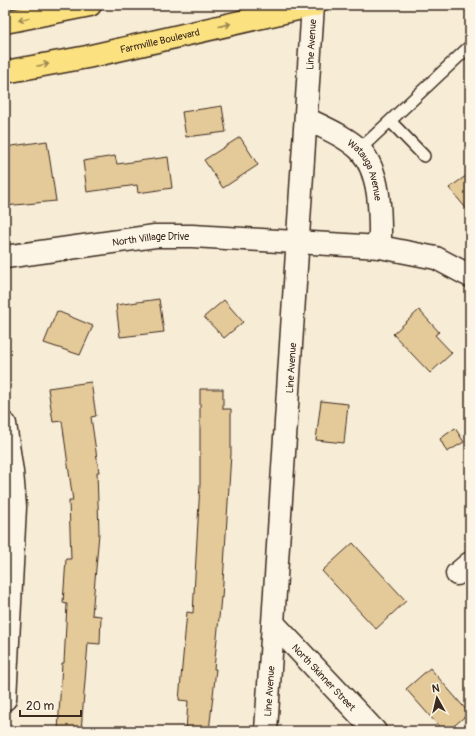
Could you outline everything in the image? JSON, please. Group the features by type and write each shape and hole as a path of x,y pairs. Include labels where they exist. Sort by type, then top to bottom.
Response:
{"main road":[{"path":"5,22 90,5"},
{"name":"Farmville Boulevard","path":"5,72 87,57 314,5"}],"street":[{"name":"Line Avenue","path":"266,731 274,624 297,241 307,119 314,5"},
{"name":"Watauga Avenue","path":"307,119 342,137 359,150 368,160 380,198 380,247"},
{"name":"North Village Drive","path":"5,257 155,236 192,236 297,241"},
{"path":"297,241 380,247 436,258 470,276"},
{"path":"5,424 15,507 5,699"},
{"name":"North Skinner Street","path":"274,624 375,731"}],"lane":[{"path":"359,150 470,46"},
{"path":"390,121 424,156"}],"building":[{"path":"222,106 226,132 186,137 182,112"},
{"path":"240,137 258,165 223,188 204,160"},
{"path":"47,141 56,201 5,206 5,147"},
{"path":"115,156 117,164 168,157 172,188 138,193 137,185 87,192 83,161"},
{"path":"470,173 470,213 449,188"},
{"path":"159,299 164,332 120,337 116,305"},
{"path":"224,300 243,322 224,338 204,317"},
{"path":"419,310 439,332 435,335 452,353 430,373 393,334"},
{"path":"57,311 93,326 80,355 44,343"},
{"path":"91,382 96,416 91,417 99,472 97,472 99,533 92,615 101,616 100,644 88,643 81,731 58,731 67,604 63,603 66,559 71,559 69,501 73,501 62,421 53,422 48,388"},
{"path":"200,389 223,389 223,409 231,409 231,454 222,598 221,597 214,669 216,669 209,731 186,731 188,701 179,700 187,612 193,613 200,484"},
{"path":"321,401 348,404 344,443 316,440"},
{"path":"455,428 464,442 447,452 440,439"},
{"path":"353,543 406,601 376,629 322,571"},
{"path":"430,668 469,713 448,731 443,731 406,689"}]}
